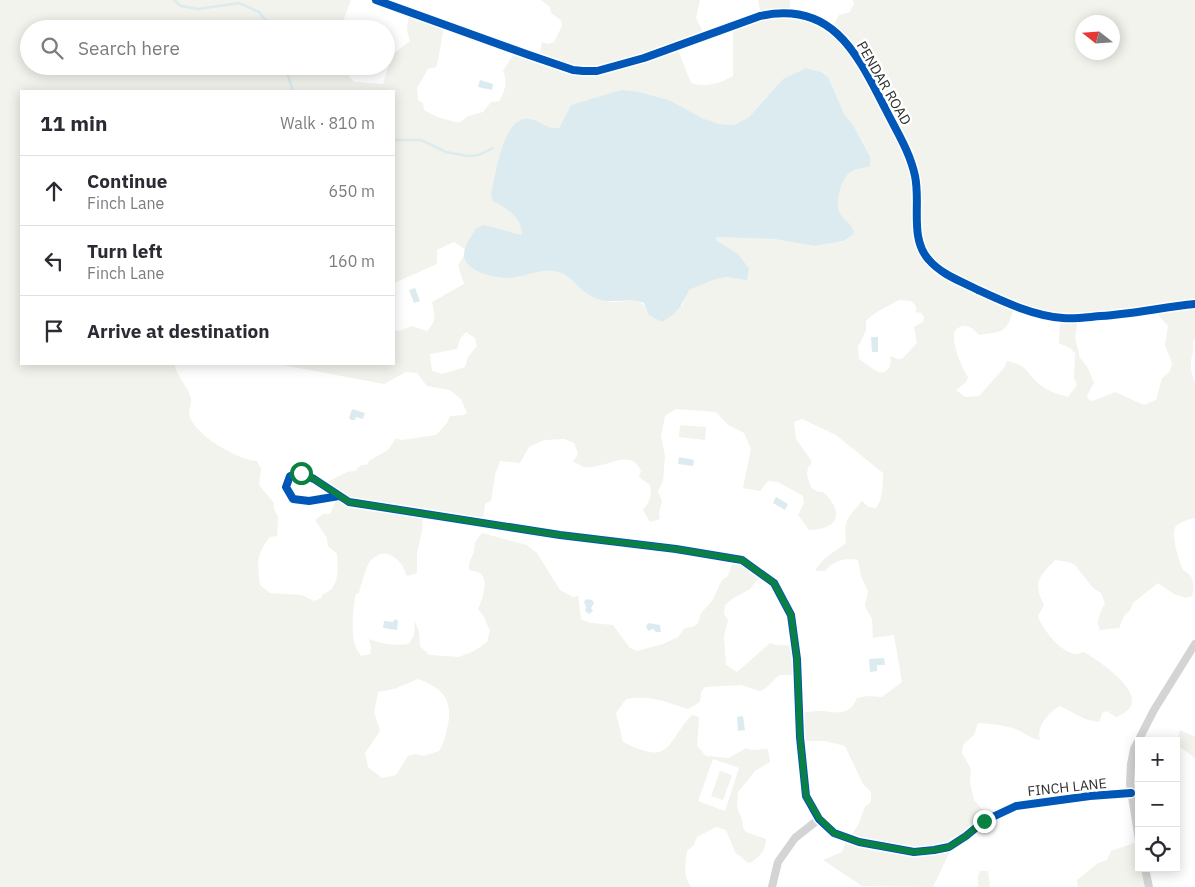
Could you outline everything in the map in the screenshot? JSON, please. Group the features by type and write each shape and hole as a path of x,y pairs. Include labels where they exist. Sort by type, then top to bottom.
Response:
{"street":[{"name":"PENDAR ROAD","path":"376,0 568,68 583,71 597,71 644,58 766,15 778,14 811,18 833,29 850,46 876,89 901,137 910,158 916,183 918,234 922,249 928,259 942,271 1009,304 1048,316 1062,318 1081,319 1110,316 1195,304"},
{"name":"FINCH LANE","path":"340,496 309,501 293,498 286,486 290,476 301,473 314,479 340,496 349,502 568,536 676,549 742,560 774,583 791,615 797,659 800,737 806,796 819,818 834,833 859,842 914,852 928,851 949,847 984,821 1016,806 1090,796 1131,793"},
{"path":"1137,827 1131,793 1131,764 1140,735 1195,644"},
{"path":"772,887 778,862 795,838 819,818"},
{"path":"1146,872 1149,887"}],"shaded area":[{"path":"0,0 351,0 343,20 20,20 20,75 348,75 354,82 383,84 386,75 395,75 395,53 410,41 407,30 409,11 444,26 436,67 428,69 417,88 418,100 423,103 424,110 437,117 459,123 468,116 483,112 491,102 499,101 505,86 503,71 516,50 539,56 542,42 549,44 554,42 562,26 561,20 551,13 550,7 541,0 700,0 696,18 705,36 676,45 691,83 707,85 718,83 733,76 733,26 761,15 758,0 790,0 790,13 832,28 839,15 850,12 854,4 853,0 1195,0 1195,338 1191,366 1195,384 1195,518 1176,526 1174,530 1177,554 1183,570 1187,572 1193,581 1192,596 1186,598 1174,594 1158,583 1133,603 1130,610 1124,616 1119,628 1100,630 1098,620 1105,603 1101,593 1093,588 1075,565 1055,560 1049,566 1041,576 1038,585 1044,605 1038,616 1043,627 1053,640 1065,650 1076,654 1084,652 1114,673 1130,692 1132,702 1128,710 1116,717 1107,711 1102,713 1098,722 1085,719 1060,706 1044,720 1039,735 1040,740 1009,727 978,723 974,735 963,745 962,753 971,769 970,783 974,800 990,820 951,849 933,887 862,886 823,860 842,852 848,837 851,836 858,825 865,807 871,802 871,792 863,784 845,746 825,741 802,741 800,713 846,711 854,704 857,698 867,696 882,697 902,682 894,635 873,638 872,619 865,606 868,591 861,576 858,560 840,561 825,571 815,571 825,558 846,543 846,524 853,511 862,501 869,507 876,508 883,486 883,473 836,435 802,419 794,422 796,439 811,460 807,475 811,488 823,492 830,499 836,513 836,518 832,523 819,529 809,530 798,515 804,503 803,496 778,482 768,481 760,491 743,488 751,449 744,433 728,425 716,412 676,409 665,416 661,436 665,456 663,481 658,491 662,501 659,513 660,519 650,522 643,510 650,498 651,489 650,485 639,477 641,471 636,464 630,460 624,460 584,467 573,462 578,454 574,443 564,439 544,440 529,447 520,463 500,461 495,475 491,501 485,504 483,520 423,512 422,531 417,554 417,573 406,575 401,564 393,556 387,554 376,556 369,563 359,593 356,594 353,620 354,641 361,656 370,654 369,639 389,644 409,644 414,635 415,621 419,632 420,646 429,655 459,657 474,651 487,642 490,631 478,609 485,586 483,577 480,573 469,570 475,542 482,533 527,545 537,553 560,590 573,597 578,596 582,620 591,623 613,625 630,648 637,651 663,644 678,637 685,628 693,627 698,623 701,613 712,601 722,580 728,576 733,561 761,575 750,589 725,605 724,614 728,620 724,637 726,665 737,672 770,643 790,645 793,646 795,675 779,675 766,688 760,691 741,685 705,687 701,692 700,702 688,709 651,698 626,699 616,713 623,742 651,752 659,752 665,749 692,715 699,717 697,746 706,756 729,758 746,748 751,750 768,749 770,762 755,771 738,792 737,808 746,832 766,839 763,850 750,863 736,854 726,830 716,827 697,837 694,845 687,851 685,865 688,883 691,887 0,887","holes":["806,68 821,72 828,77 844,115 853,125 870,155 870,166 848,174 842,182 838,204 840,214 854,234 845,241 815,246 774,239 717,237 715,240 738,254 728,277 716,279 689,290 682,306 646,308 638,302 612,302 592,297 566,276 555,271 542,270 516,278 485,225 522,235 519,222 510,210 531,119 549,129 559,128 571,105 639,92 669,100 702,118 719,124 734,125 749,117 783,79","899,300 911,301 916,306 916,312 921,313 924,317 923,322 914,327 917,343 902,359 890,356 889,368 886,371 878,372 859,359 858,347 866,330 866,321 873,314","1015,306 1060,319 1059,343 1070,348 1075,353 1074,378 1077,385 1068,397 1046,389 1023,367 1007,361 1004,368 979,396 965,397 956,390 966,382 968,377 956,351 954,333 957,328 967,326 979,335 1000,331 1007,326","1153,309 1168,326 1165,345 1172,363 1170,371 1162,378 1156,400 1144,405 1115,392 1093,401 1088,399 1087,395 1094,383 1088,368 1080,358 1075,338 1078,319","466,332 475,338 477,346 468,357 465,367 442,374 432,371 430,354 457,349 460,339","418,679 427,683 445,697 448,703 449,719 446,735 439,751 424,756 415,754 408,756 396,775 382,778 368,767 365,753 380,731 374,712 378,692 394,689","713,759 739,768 725,811 698,801"]},
{"path":"806,68 821,72 828,77 844,114 853,125 870,156 870,166 848,174 840,188 839,211 851,225 854,234 844,241 815,246 774,239 717,237 716,240 738,254 749,269 747,280 728,277 716,279 689,290 679,309 662,322 649,315 644,303 638,301 607,301 595,298 584,292 571,279 554,271 503,278 478,271 466,262 464,256 465,249 476,228 485,225 522,235 519,223 513,214 493,201 491,194 502,148 513,126 521,120 530,119 550,127 559,128 571,105 621,90 639,92 669,100 702,118 719,124 734,125 749,117 783,79"},
{"path":"480,80 493,84 492,90 478,87"},
{"path":"415,288 420,301 414,303 409,290"},
{"path":"871,337 878,337 878,352 872,352"},
{"path":"352,409 365,413 363,419 356,417 355,420 351,420 349,418"},
{"path":"680,425 706,427 705,440 679,437"},
{"path":"679,457 694,460 693,466 678,464"},
{"path":"776,497 788,504 785,510 773,503"},
{"path":"586,599 592,600 594,603 591,608 593,611 589,614 585,611 584,602"},
{"path":"395,619 398,621 397,630 383,628 384,621 393,622"},
{"path":"649,623 660,625 661,632 656,632 653,629 648,631 646,626"},
{"path":"884,658 885,665 877,665 877,671 870,672 869,659"},
{"path":"743,716 745,730 738,731 737,717"},
{"path":"1180,730 1195,737 1195,758 1180,747 1180,737 1177,737"},
{"path":"720,771 732,775 723,800 711,796"},
{"path":"1135,843 1135,872 1145,872 1148,887 1078,887 1077,880 1098,863 1107,860 1111,851"},
{"path":"980,871 988,871 990,887 978,887"}],"waterway":[{"path":"174,0 181,6 198,9 239,3 259,12 266,20"},
{"path":"288,75 293,90"},
{"path":"395,140 421,140 446,152 468,156 479,155 493,148"}],"cycle path":[{"path":"376,0 529,55 573,70 583,71 597,71 644,58 760,16 786,13 807,16 825,24 840,37 853,52 876,90 903,142 913,167 917,186 917,231 919,241 929,260 940,270 958,281 1009,304 1052,317 1073,318 1113,315 1195,304"},
{"path":"339,496 309,501 293,499 286,487 290,476 301,473 314,479 349,502 560,535 676,549 742,560 774,583 791,615 797,659 800,737 806,796 819,819 834,833 859,842 914,852 934,850 949,847 984,821 1016,806 1090,796 1131,793"}],"route":[{"path":"301,473 314,479 349,502 560,535 676,549 742,560 774,583 791,615 797,659 800,737 806,796 819,818 834,833 859,842 914,852 949,847 984,821"}]}
